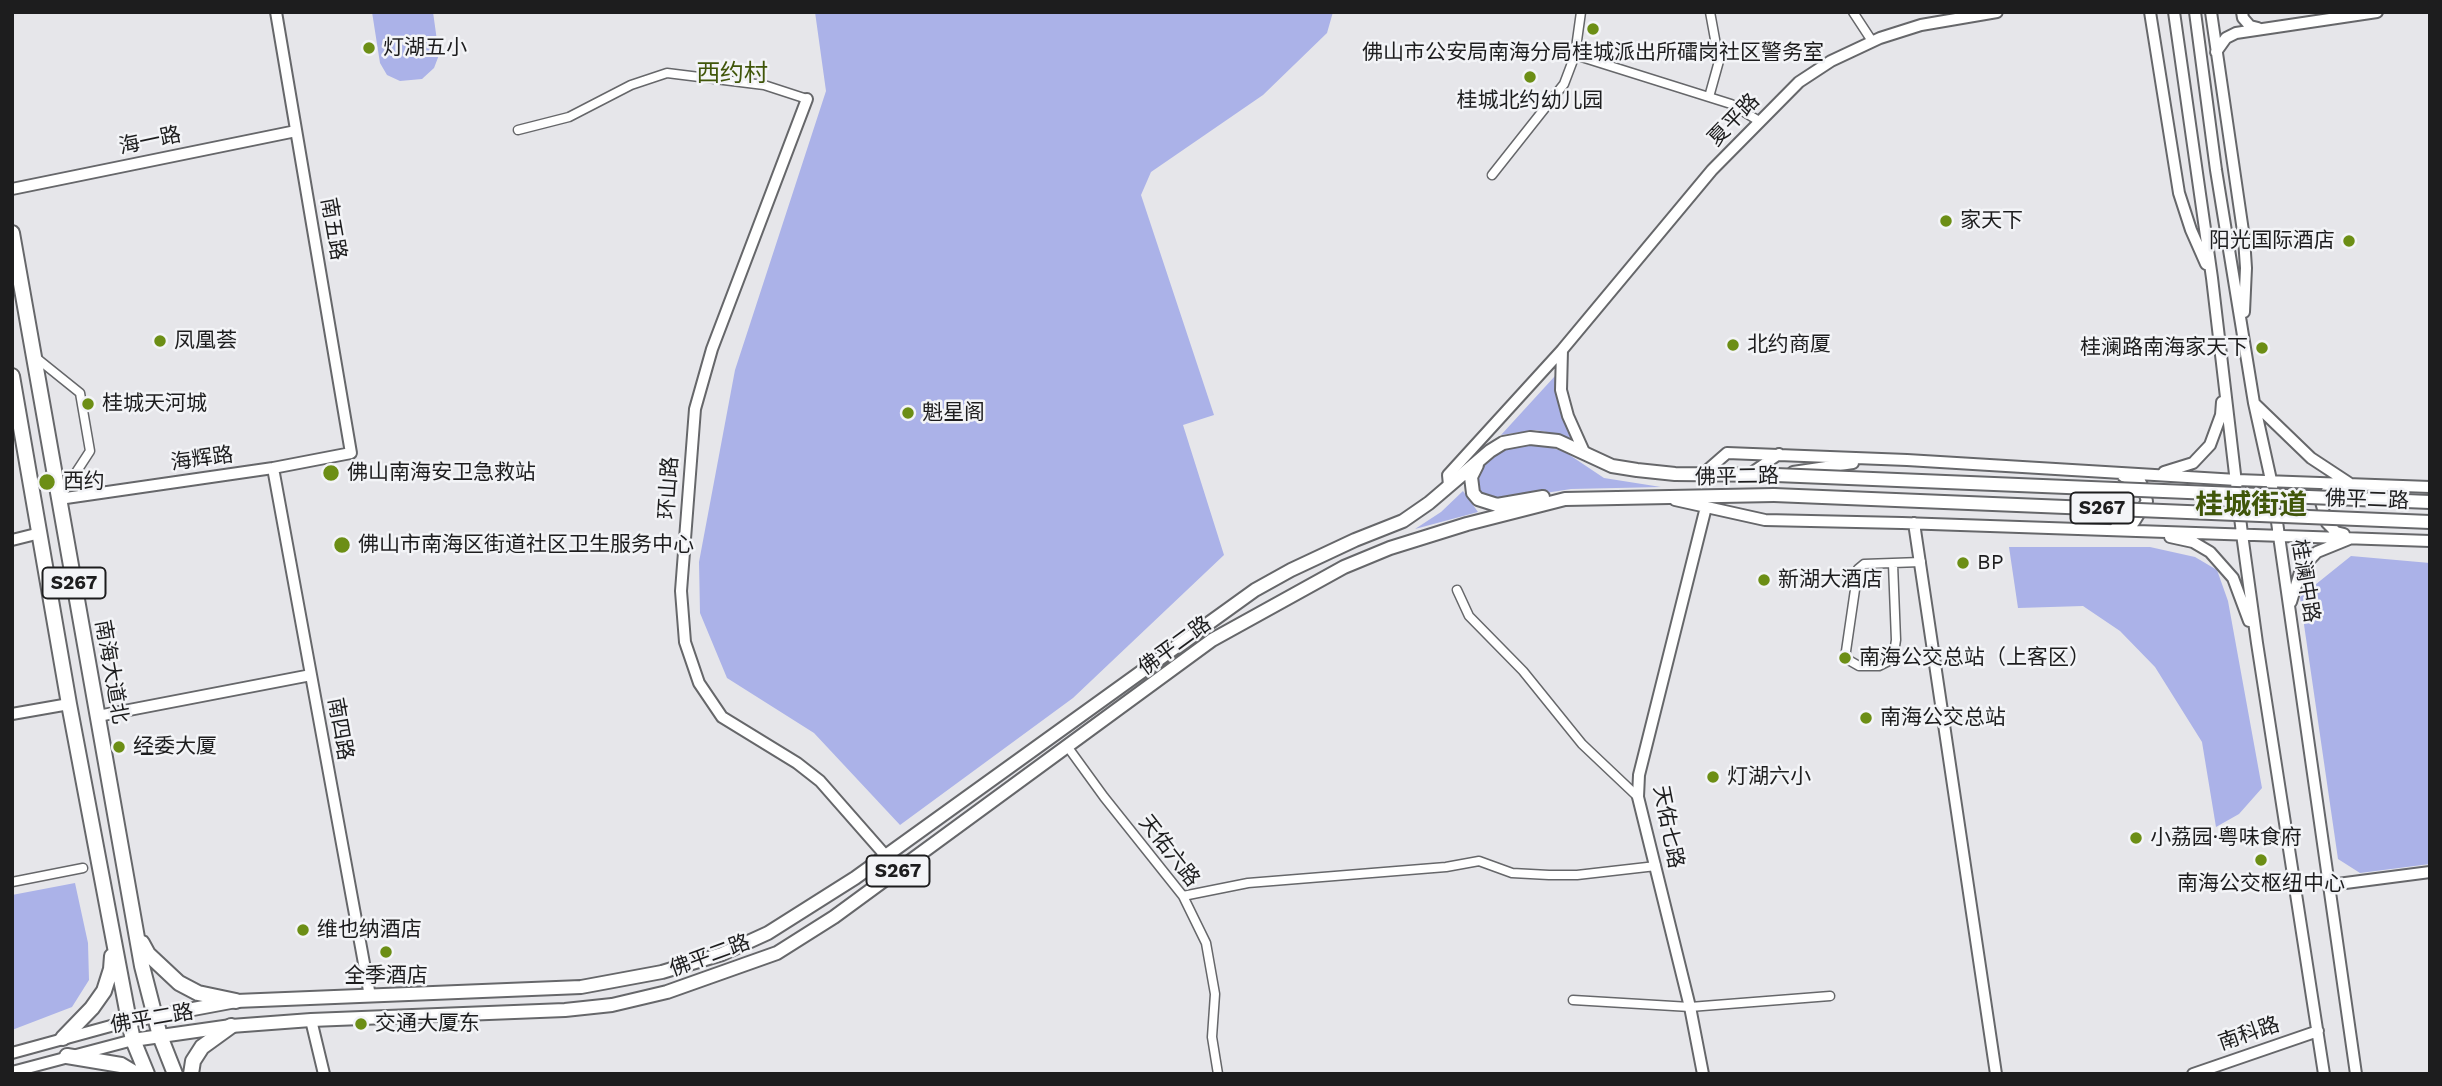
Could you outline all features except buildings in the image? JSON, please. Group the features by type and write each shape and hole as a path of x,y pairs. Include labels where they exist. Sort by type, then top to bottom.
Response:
{"highway":[{"name":"南海大道北","path":"12,233 136,932 160,1036 175,1074"},
{"name":"S267","path":"12,376 69,704 133,1040"},
{"path":"136,932 148,954 179,983 198,993 236,1001"},
{"path":"63,1038 92,1008 104,991 111,969 113,937"},
{"path":"191,1074 194,1060 202,1047 231,1026"},
{"path":"133,1040 147,1074"},
{"path":"67,1056 121,1065 136,1074"}],"main road":[{"name":"南五路","path":"276,12 351,453"},
{"name":"夏平路","path":"1449,485 1448,475 1562,351 1705,178 1799,82 1831,61 1872,41 1921,25 1997,12"},
{"path":"2150,12 2179,194 2212,278"},
{"path":"2174,12 2212,278 2257,643 2324,1074"},
{"name":"桂澜中路","path":"2194,12 2216,170 2254,403 2271,480 2290,604 2356,1074"},
{"path":"2211,12 2244,238 2246,268 2242,328"},
{"path":"2242,12 2243,18 2250,26 2264,28"},
{"path":"2216,52 2221,43 2232,34 2377,12"},
{"name":"环山路","path":"807,99 712,349 695,409 681,591 685,642 699,683 722,718 797,763 820,781 885,855"},
{"name":"海一路","path":"12,189 296,131"},
{"path":"1562,351 1561,390 1567,416 1585,454"},
{"path":"2156,475 2193,463 2210,445 2221,415 2224,385"},
{"path":"2254,403 2311,458 2351,484"},
{"name":"佛平二路","path":"12,1053 129,1021 236,1001 581,988 662,972 722,954 768,933 835,892 1255,590 1344,545 1403,521 1503,443 1530,438 1558,441 1612,466 1675,474 1750,474 2430,502"},
{"name":"海辉路","path":"59,499 273,468 351,453"},
{"path":"1703,474 1727,453 2237,480 2430,487"},
{"path":"1750,474 1779,454"},
{"path":"1776,475 1873,459"},
{"path":"1478,461 1471,477 1473,493 1486,503 1497,505 1551,496 1565,499"},
{"name":"南四路","path":"273,468 370,996"},
{"path":"2105,530 2134,522 2147,500 2141,482 2110,472"},
{"path":"2351,484 2329,486 2321,502 2327,523 2336,531 2355,537"},
{"name":"佛平二路","path":"12,1072 133,1040 231,1026 311,1020 565,1010 612,1005 667,992 731,970 777,953 834,917 1212,640 1300,589 1390,548 1467,524 1565,499 1774,495 2430,522"},
{"path":"1662,497 1765,520 2430,541"},
{"name":"天佑七路","path":"1703,1074 1690,1007 1638,797 1639,775 1706,507"},
{"path":"1914,523 1996,1074"},
{"path":"2151,532 2193,542 2210,552 2233,578 2257,643"},
{"path":"12,540 40,533"},
{"path":"2290,604 2301,569 2317,552 2355,537"},
{"path":"98,716 311,676"},
{"path":"12,714 69,704"},
{"path":"2330,885 2430,872"},
{"path":"311,1020 324,1074"},
{"name":"南科路","path":"2193,1074 2318,1031"}],"street":[{"path":"1492,175 1564,84 1576,55 1581,12"},
{"path":"1709,97 1719,61 1710,12"},
{"path":"1853,12 1872,41"},
{"path":"1576,55 1731,104 1759,121"},
{"path":"518,130 569,117 631,85 667,73 764,85 807,99"},
{"path":"32,354 80,393 90,451 59,499"},
{"path":"1893,564 1896,640 1893,659 1879,666 1859,666 1845,658 1858,569 1864,564 1921,562"},
{"path":"1457,590 1469,616 1524,671 1582,744 1638,797"},
{"name":"天佑六路","path":"1067,746 1104,797 1184,896 1206,943 1215,994 1212,1037 1218,1074"},
{"path":"1184,896 1270,880 1434,868 1479,861 1513,873 1549,875 1577,875 1656,866"},
{"path":"12,882 83,867"},
{"path":"1573,1000 1690,1007 1830,996"}],"shaded area":[{"path":"372,12 433,12 439,55 434,68 422,79 400,81 387,75 380,63"},
{"path":"815,12 1333,12 1327,33 1263,95 1151,172 1141,195 1214,415 1183,425 1224,555 1073,698 900,825 814,733 727,678 700,613 699,562 735,370 826,91"},
{"path":"1555,376 1560,412 1574,440 1536,430 1501,435"},
{"path":"1544,445 1565,452 1604,478 1661,487 1571,489 1494,501 1483,497 1475,479 1480,467 1509,447"},
{"path":"1463,491 1478,512 1415,529 1441,512"},
{"path":"2009,547 2150,547 2195,557 2217,570 2228,601 2262,788 2239,814 2216,827 2202,742 2155,667 2120,631 2083,606 2018,608"},
{"path":"2351,556 2430,563 2430,864 2360,873 2338,859 2300,597"},
{"path":"75,883 88,943 89,980 72,1007 12,1030 12,895"}],"place":[{"name":"佛山市公安局南海分局桂城派出所礌岗社区警务室","path":"1593,29"},
{"name":"灯湖五小","path":"369,48"},
{"name":"桂城北约幼儿园","path":"1530,77"},
{"name":"家天下","path":"1946,221"},
{"name":"阳光国际酒店","path":"2349,241"},
{"name":"凤凰荟","path":"160,341"},
{"name":"北约商厦","path":"1733,345"},
{"name":"桂澜路南海家天下","path":"2262,348"},
{"name":"桂城天河城","path":"88,404"},
{"name":"魁星阁","path":"908,413"},
{"name":"佛山南海安卫急救站","path":"331,473"},
{"name":"西约","path":"47,482"},
{"name":"佛山市南海区街道社区卫生服务中心","path":"342,545"},
{"name":"BP","path":"1963,563"},
{"name":"新湖大酒店","path":"1764,580"},
{"name":"南海公交总站（上客区）","path":"1845,658"},
{"name":"南海公交总站","path":"1866,718"},
{"name":"经委大厦","path":"119,747"},
{"name":"灯湖六小","path":"1713,777"},
{"name":"小荔园·粤味食府","path":"2136,838"},
{"name":"南海公交枢纽中心","path":"2261,860"},
{"name":"维也纳酒店","path":"303,930"},
{"name":"全季酒店","path":"386,952"},
{"name":"交通大厦东","path":"361,1024"}],"district":[{"name":"西约村","path":"732,74"},
{"name":"桂城街道","path":"2251,506"}]}
